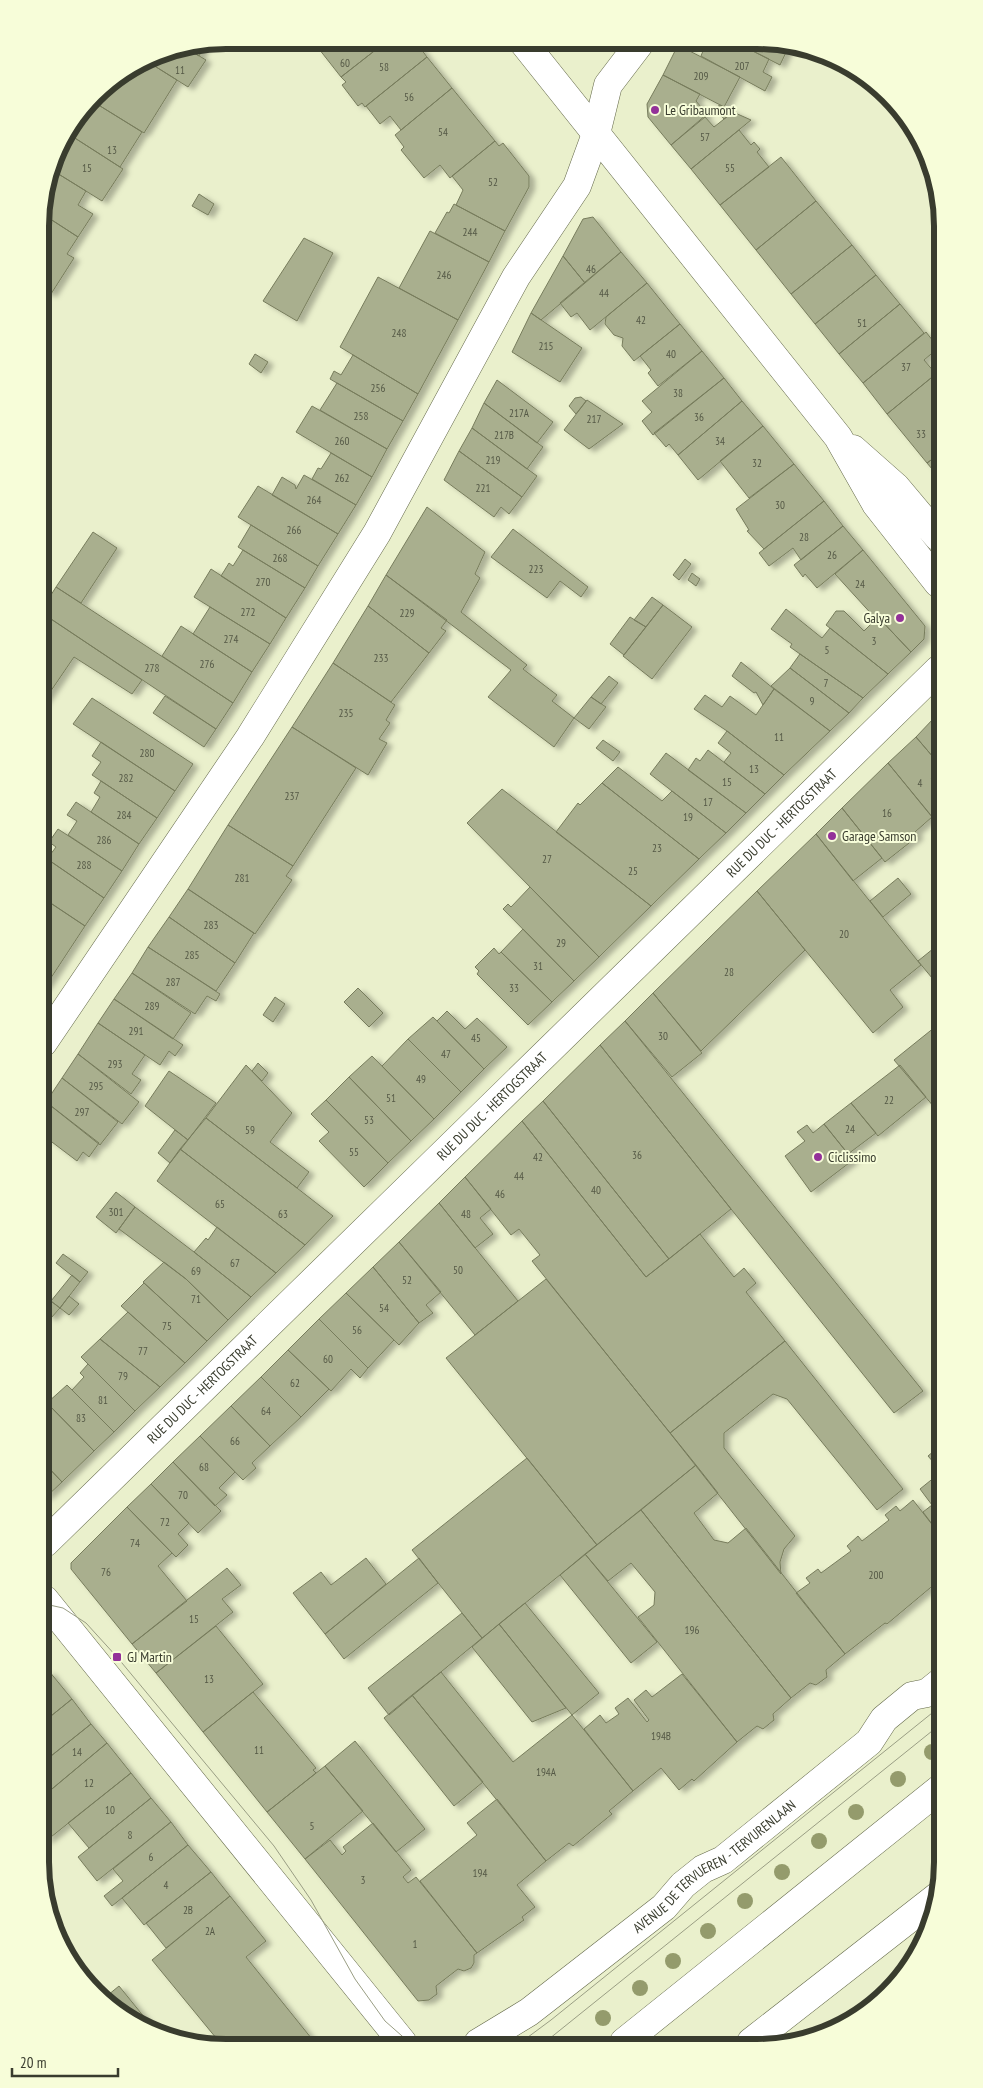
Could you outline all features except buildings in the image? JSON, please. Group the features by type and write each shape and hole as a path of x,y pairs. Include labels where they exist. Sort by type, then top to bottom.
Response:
{"street":[{"path":"529,49 838,436 876,504 934,578"},
{"path":"49,1034 250,738 377,532 516,277 576,186 596,134 608,85 635,49"},
{"path":"838,436 896,487 934,532"},
{"name":"RUE DU DUC - HERTOGSTRAAT","path":"49,1539 934,674"},
{"path":"49,1605 399,2039"},
{"name":"AVENUE DE TERVUEREN - TERVURENLAAN","path":"485,2039 529,2012 664,1907 683,1885 703,1869 723,1860 869,1742 884,1719 912,1696 927,1693 934,1687"},
{"path":"628,2039 934,1793"},
{"path":"755,2039 929,1903"}],"tram line":[{"path":"49,1605 63,1608 86,1623 117,1657 274,1846 311,1900 355,1979 385,2021 405,2039"},
{"path":"525,2039 934,1711"},
{"path":"549,2039 934,1729"}],"place":[{"name":"Le Gribaumont","path":"655,110"},
{"name":"Galya","path":"900,618"},
{"name":"Garage Samson","path":"832,836"},
{"name":"Ciclissimo","path":"818,1157"},
{"name":"GJ Martin","path":"117,1657"}]}
